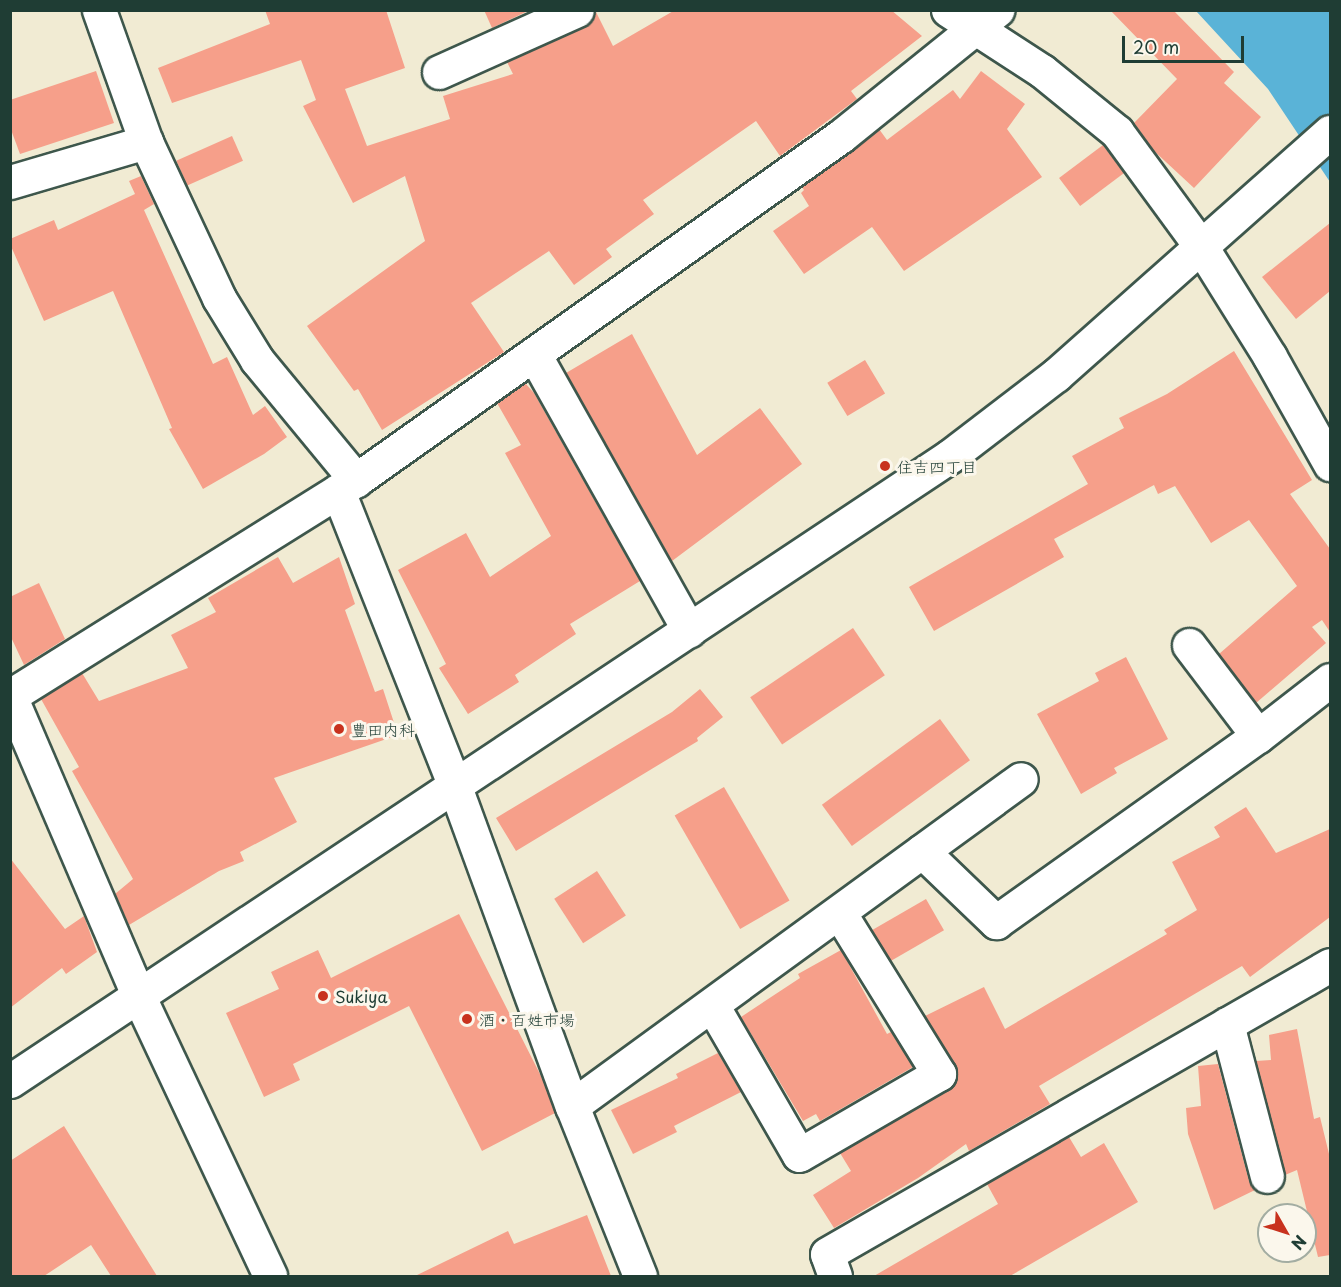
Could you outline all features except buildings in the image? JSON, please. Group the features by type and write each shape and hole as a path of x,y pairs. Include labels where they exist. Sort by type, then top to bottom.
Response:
{"street":[{"path":"99,10 146,142 219,298 256,360 347,485 572,1106 640,1276"},
{"path":"439,72 577,10"},
{"path":"948,10 986,20 1042,71 1117,132 1202,248 1270,357 1330,464"},
{"path":"270,1276 139,997 10,696 347,485 841,136 986,20"},
{"path":"10,1081 950,456 1056,375 1202,248 1330,132"},
{"path":"10,182 146,142"},
{"path":"534,354 689,630"},
{"path":"1189,645 1258,736"},
{"path":"922,851 996,921 1258,736 1330,680"},
{"path":"572,1106 1021,778"},
{"path":"712,1005 799,1155 939,1074 839,912"},
{"path":"835,1276 827,1254 1330,965"},
{"path":"1227,1024 1267,1176"}],"water":[{"path":"1196,11 1330,11 1330,182 1268,89"}],"place":[{"name":"住吉四丁目","path":"885,466"},
{"name":"豊田内科","path":"339,729"},
{"name":"Sukiya","path":"323,996"},
{"name":"酒・百姓市場","path":"467,1019"}]}
